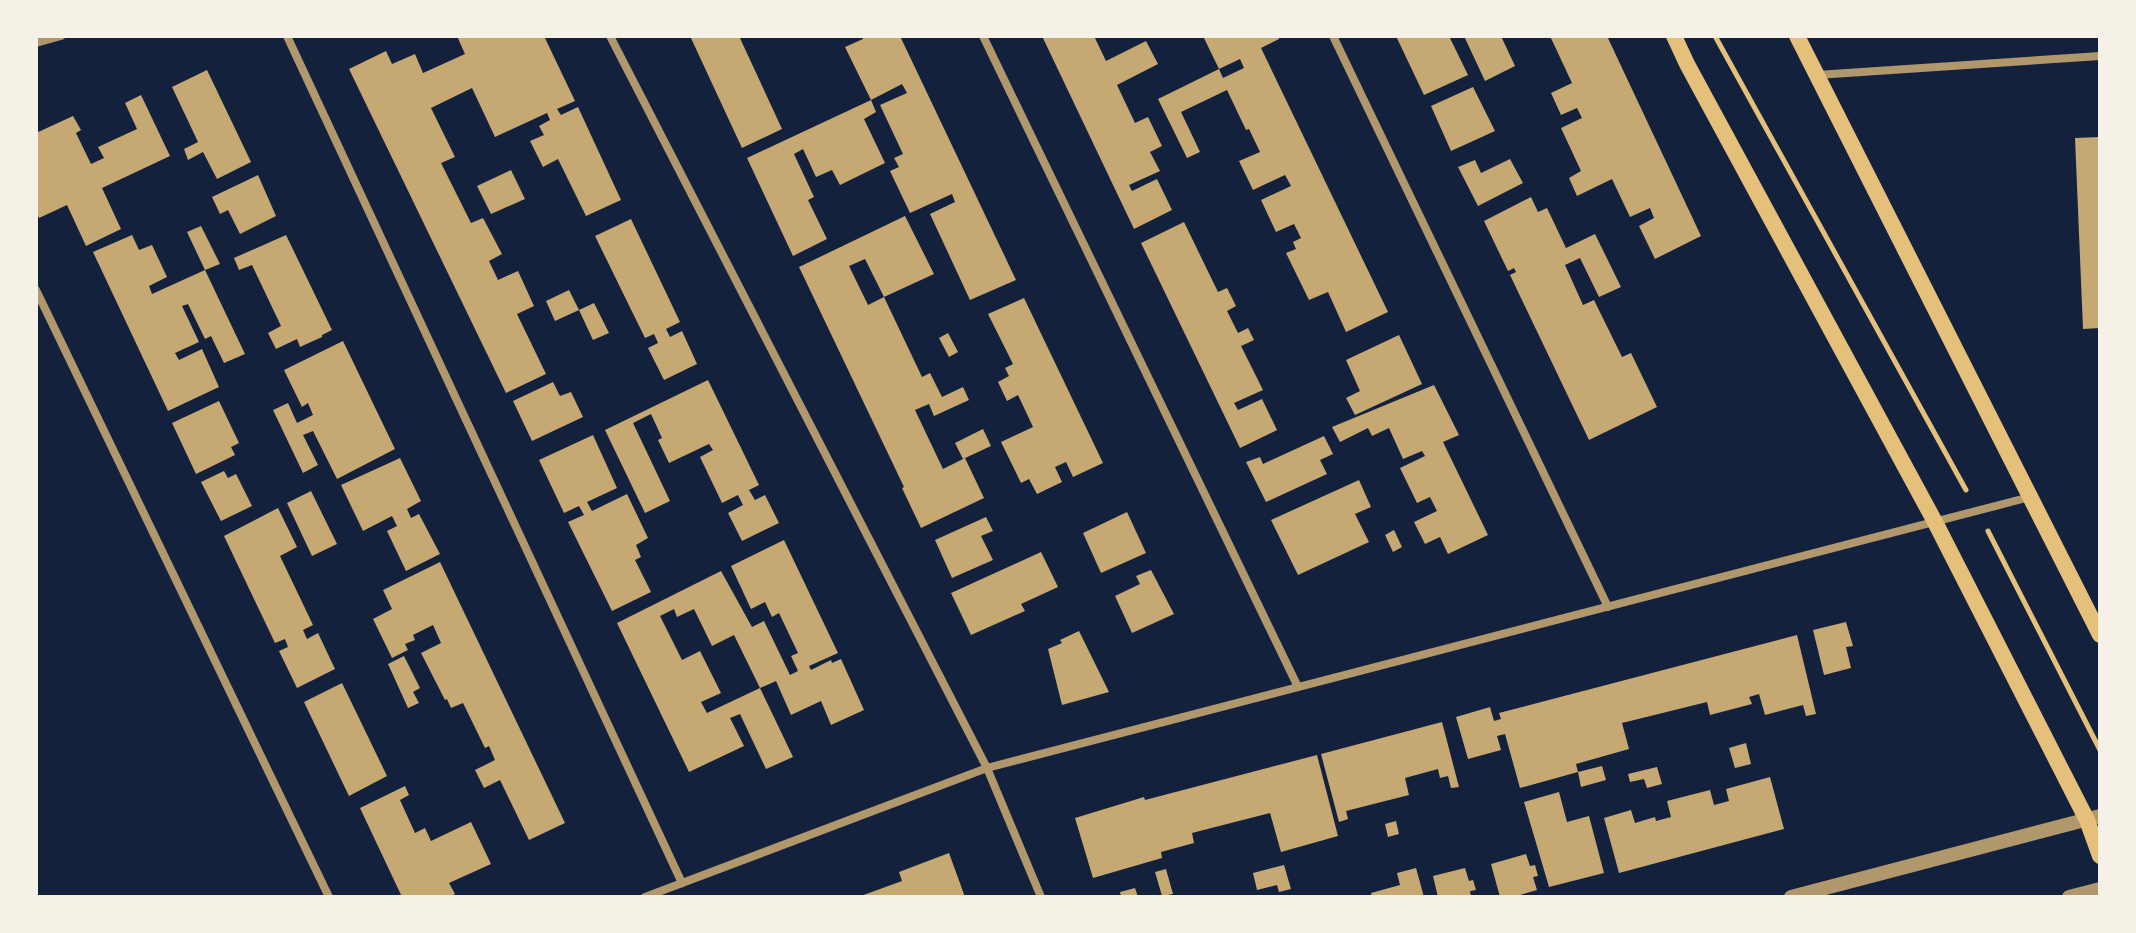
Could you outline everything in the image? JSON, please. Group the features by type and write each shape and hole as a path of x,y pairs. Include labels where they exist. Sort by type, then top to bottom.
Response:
{"main road":[{"path":"1674,36 2093,818 2100,856"},
{"path":"1797,36 2100,635"}],"street":[{"path":"36,43 61,36"},
{"path":"287,36 682,883"},
{"path":"610,36 987,768 1041,897"},
{"path":"983,36 1298,687"},
{"path":"1333,36 1608,607"},
{"path":"1816,75 2100,56"},
{"path":"36,290 329,897"},
{"path":"645,897 987,768 2031,496"},
{"path":"1791,897 2093,818"},
{"path":"2069,897 2100,889"}],"path":[{"path":"1715,36 1977,511 2100,750"}],"building":[{"path":"457,36 544,36 575,101 557,109 561,115 578,107 621,200 586,216 558,159 543,167 530,141 544,135 539,126 550,120 547,113 495,137 472,88 431,108 455,157 441,163 471,223 483,218 502,254 489,261 498,280 518,271 534,306 517,314 546,374 506,393 349,69 386,51 392,64 415,54 423,73 465,54"},
{"path":"690,36 739,36 782,129 742,148"},
{"path":"862,36 900,36 1016,280 970,300 930,214 955,202 952,194 910,213 890,171 899,167 894,158 903,154 880,105 907,93 902,84 871,100 845,47 863,39"},
{"path":"1042,36 1094,36 1106,61 1146,41 1158,64 1117,85 1135,123 1148,117 1162,146 1150,152 1160,171 1129,185 1132,191 1157,179 1172,210 1134,229"},
{"path":"1203,36 1278,36 1279,39 1261,48 1388,312 1346,332 1328,292 1309,300 1286,253 1296,249 1293,242 1301,238 1294,224 1276,232 1261,200 1291,186 1285,175 1253,190 1239,161 1260,152 1227,90 1181,112 1200,152 1187,158 1158,99 1219,69","holes":["1240,59 1244,68 1223,78 1219,69"]},
{"path":"1396,36 1449,36 1468,75 1424,95"},
{"path":"1464,36 1501,36 1515,66 1485,81"},
{"path":"1550,36 1607,36 1701,236 1655,259 1639,226 1654,218 1650,208 1630,217 1612,179 1577,196 1569,178 1581,171 1561,128 1582,118 1577,108 1561,115 1551,93 1572,83"},
{"path":"207,70 251,162 217,179 203,152 188,160 184,149 198,142 172,87"},
{"path":"1473,87 1495,131 1451,151 1431,106"},
{"path":"141,95 170,156 102,188 121,229 86,246 67,205 39,218 36,212 36,133 73,116 81,130 76,133 91,164 104,158 98,147 137,129 125,103"},
{"path":"871,100 876,112 864,119 885,163 840,185 832,170 816,177 803,149 794,154 814,197 808,200 827,239 793,256 747,158"},
{"path":"2100,137 2100,328 2083,329 2075,138"},
{"path":"1510,159 1523,183 1478,206 1458,167 1475,160 1481,173"},
{"path":"511,170 525,199 491,214 477,186"},
{"path":"258,175 276,216 240,234 228,210 220,214 212,197"},
{"path":"1531,197 1538,212 1547,208 1566,248 1595,234 1621,287 1599,297 1580,258 1565,265 1583,305 1594,300 1622,357 1631,353 1657,407 1589,440 1510,275 1516,272 1514,268 1508,271 1484,221"},
{"path":"905,216 934,274 884,297 922,377 930,373 942,397 963,387 969,400 934,416 929,404 915,410 943,469 965,458 984,498 921,528 799,267","holes":["865,259 884,297 868,305 849,266"]},
{"path":"631,219 680,322 666,329 670,337 682,331 697,364 664,380 648,348 658,343 654,334 645,338 595,236"},
{"path":"1184,222 1218,292 1227,288 1236,306 1227,311 1238,333 1248,328 1254,340 1241,346 1263,390 1234,403 1238,410 1262,399 1277,430 1240,448 1141,243"},
{"path":"201,226 220,264 205,270 187,232"},
{"path":"132,235 139,250 152,245 167,277 149,286 152,294 205,270 245,354 224,363 211,336 205,339 188,304 182,306 199,342 175,353 179,360 202,349 219,387 168,411 93,252"},
{"path":"286,235 332,330 300,347 297,339 276,349 268,333 281,326 252,265 239,270 234,258"},
{"path":"569,290 579,310 555,321 546,301"},
{"path":"1024,298 1103,463 1073,477 1066,462 1055,467 1062,482 1037,494 1029,479 1021,483 1001,442 1033,427 1018,395 1007,401 998,382 1009,376 1005,368 1013,364 988,314"},
{"path":"594,303 609,333 593,340 579,310"},
{"path":"948,333 958,352 949,357 939,338"},
{"path":"1399,335 1422,384 1355,415 1346,398 1360,391 1346,360"},
{"path":"343,341 395,449 337,479 313,431 303,435 318,465 303,473 273,410 288,403 297,423 313,415 308,403 302,407 284,370"},
{"path":"708,380 759,485 749,490 755,500 765,495 779,523 742,541 728,513 743,505 738,495 722,503 700,457 713,450 709,444 669,463 651,414 633,423 670,501 645,513 605,430"},
{"path":"553,382 560,396 571,392 583,417 532,441 513,401"},
{"path":"1434,385 1459,435 1443,442 1488,535 1448,554 1440,537 1425,544 1414,522 1437,511 1430,497 1417,503 1400,468 1425,456 1422,451 1403,459 1389,428 1372,436 1368,428 1340,442 1332,427"},
{"path":"219,401 239,443 231,447 235,455 196,474 172,423"},
{"path":"983,429 991,446 963,459 955,443"},
{"path":"593,435 617,488 587,502 592,511 627,494 648,538 636,545 641,557 635,560 651,592 612,611 568,522 584,515 579,506 564,513 539,460"},
{"path":"1324,436 1333,454 1320,460 1327,474 1266,502 1246,462 1260,457 1263,464"},
{"path":"400,458 421,501 407,509 411,518 419,514 440,554 406,571 387,531 397,526 392,516 363,531 341,485"},
{"path":"224,471 228,478 236,474 252,506 221,521 201,482"},
{"path":"1359,480 1371,507 1355,514 1369,542 1298,575 1271,520"},
{"path":"311,491 337,544 312,556 287,503"},
{"path":"278,508 297,547 280,556 313,625 303,630 307,639 318,633 335,669 297,688 279,651 288,647 285,639 275,643 224,536"},
{"path":"1127,512 1146,553 1101,573 1083,533"},
{"path":"986,517 993,531 981,536 993,560 952,578 935,540"},
{"path":"1394,530 1402,547 1393,552 1385,535"},
{"path":"784,540 838,653 809,666 811,670 831,660 832,663 841,659 864,710 831,725 821,701 791,715 776,681 760,688 793,757 766,769 740,714 730,718 744,746 689,772 617,623 721,571 752,627 764,621 790,675 798,671 791,656 798,653 779,613 772,617 765,602 751,609 731,566","holes":["674,609 677,617 694,609 712,646 734,635 760,688 707,713 701,702 721,693 700,651 682,660 660,616"]},
{"path":"1041,552 1058,587 1021,604 1025,611 971,635 951,593"},
{"path":"440,562 565,823 529,840 500,780 484,788 475,770 495,760 489,746 485,748 463,703 451,708 445,700 421,653 441,643 433,625 413,635 415,640 405,644 408,650 392,658 373,619 392,609 383,590"},
{"path":"1151,570 1174,614 1132,633 1115,596 1140,584 1136,576"},
{"path":"1846,622 1853,646 1846,647 1851,668 1824,675 1813,630"},
{"path":"1079,631 1109,692 1062,705 1048,649"},
{"path":"1797,635 1816,714 1806,716 1803,705 1765,715 1759,694 1749,697 1752,704 1710,715 1707,702 1622,723 1629,749 1576,764 1578,772 1520,788 1505,734 1497,736 1501,750 1468,759 1456,717 1490,707 1494,721 1501,719 1499,713"},
{"path":"404,656 420,688 413,692 419,703 408,708 388,664"},
{"path":"342,683 387,776 349,796 304,702"},
{"path":"1442,722 1459,787 1451,788 1448,776 1440,778 1438,769 1405,778 1409,795 1346,811 1348,819 1339,822 1321,754"},
{"path":"1746,743 1751,764 1735,768 1729,748"},
{"path":"1317,755 1338,836 1281,852 1270,813 1192,833 1194,843 1161,852 1162,858 1093,878 1075,818 1144,797 1145,800"},
{"path":"1602,766 1606,780 1581,787 1578,772"},
{"path":"1657,767 1662,784 1647,788 1644,779 1630,782 1628,774"},
{"path":"1770,777 1784,829 1619,873 1604,818 1631,810 1635,823 1655,817 1656,821 1671,817 1667,801 1710,790 1714,805 1729,801 1726,789"},
{"path":"405,786 409,795 400,800 415,833 425,828 431,841 471,822 491,864 449,883 455,894 449,897 402,897 360,808"},
{"path":"1559,792 1567,822 1589,816 1604,873 1549,887 1524,802"},
{"path":"1396,821 1399,834 1388,837 1385,824"},
{"path":"949,853 965,897 858,897 902,881 899,872"},
{"path":"1526,854 1530,866 1535,865 1538,876 1533,877 1537,890 1513,897 1500,897 1491,864"},
{"path":"1284,865 1291,889 1279,892 1277,885 1257,890 1253,873"},
{"path":"1416,868 1424,897 1372,897 1371,893 1400,885 1397,873"},
{"path":"1465,868 1476,890 1470,891 1471,897 1438,897 1433,876"},
{"path":"1166,869 1173,894 1162,896 1155,872"},
{"path":"1135,888 1138,897 1121,897 1120,892"}]}
